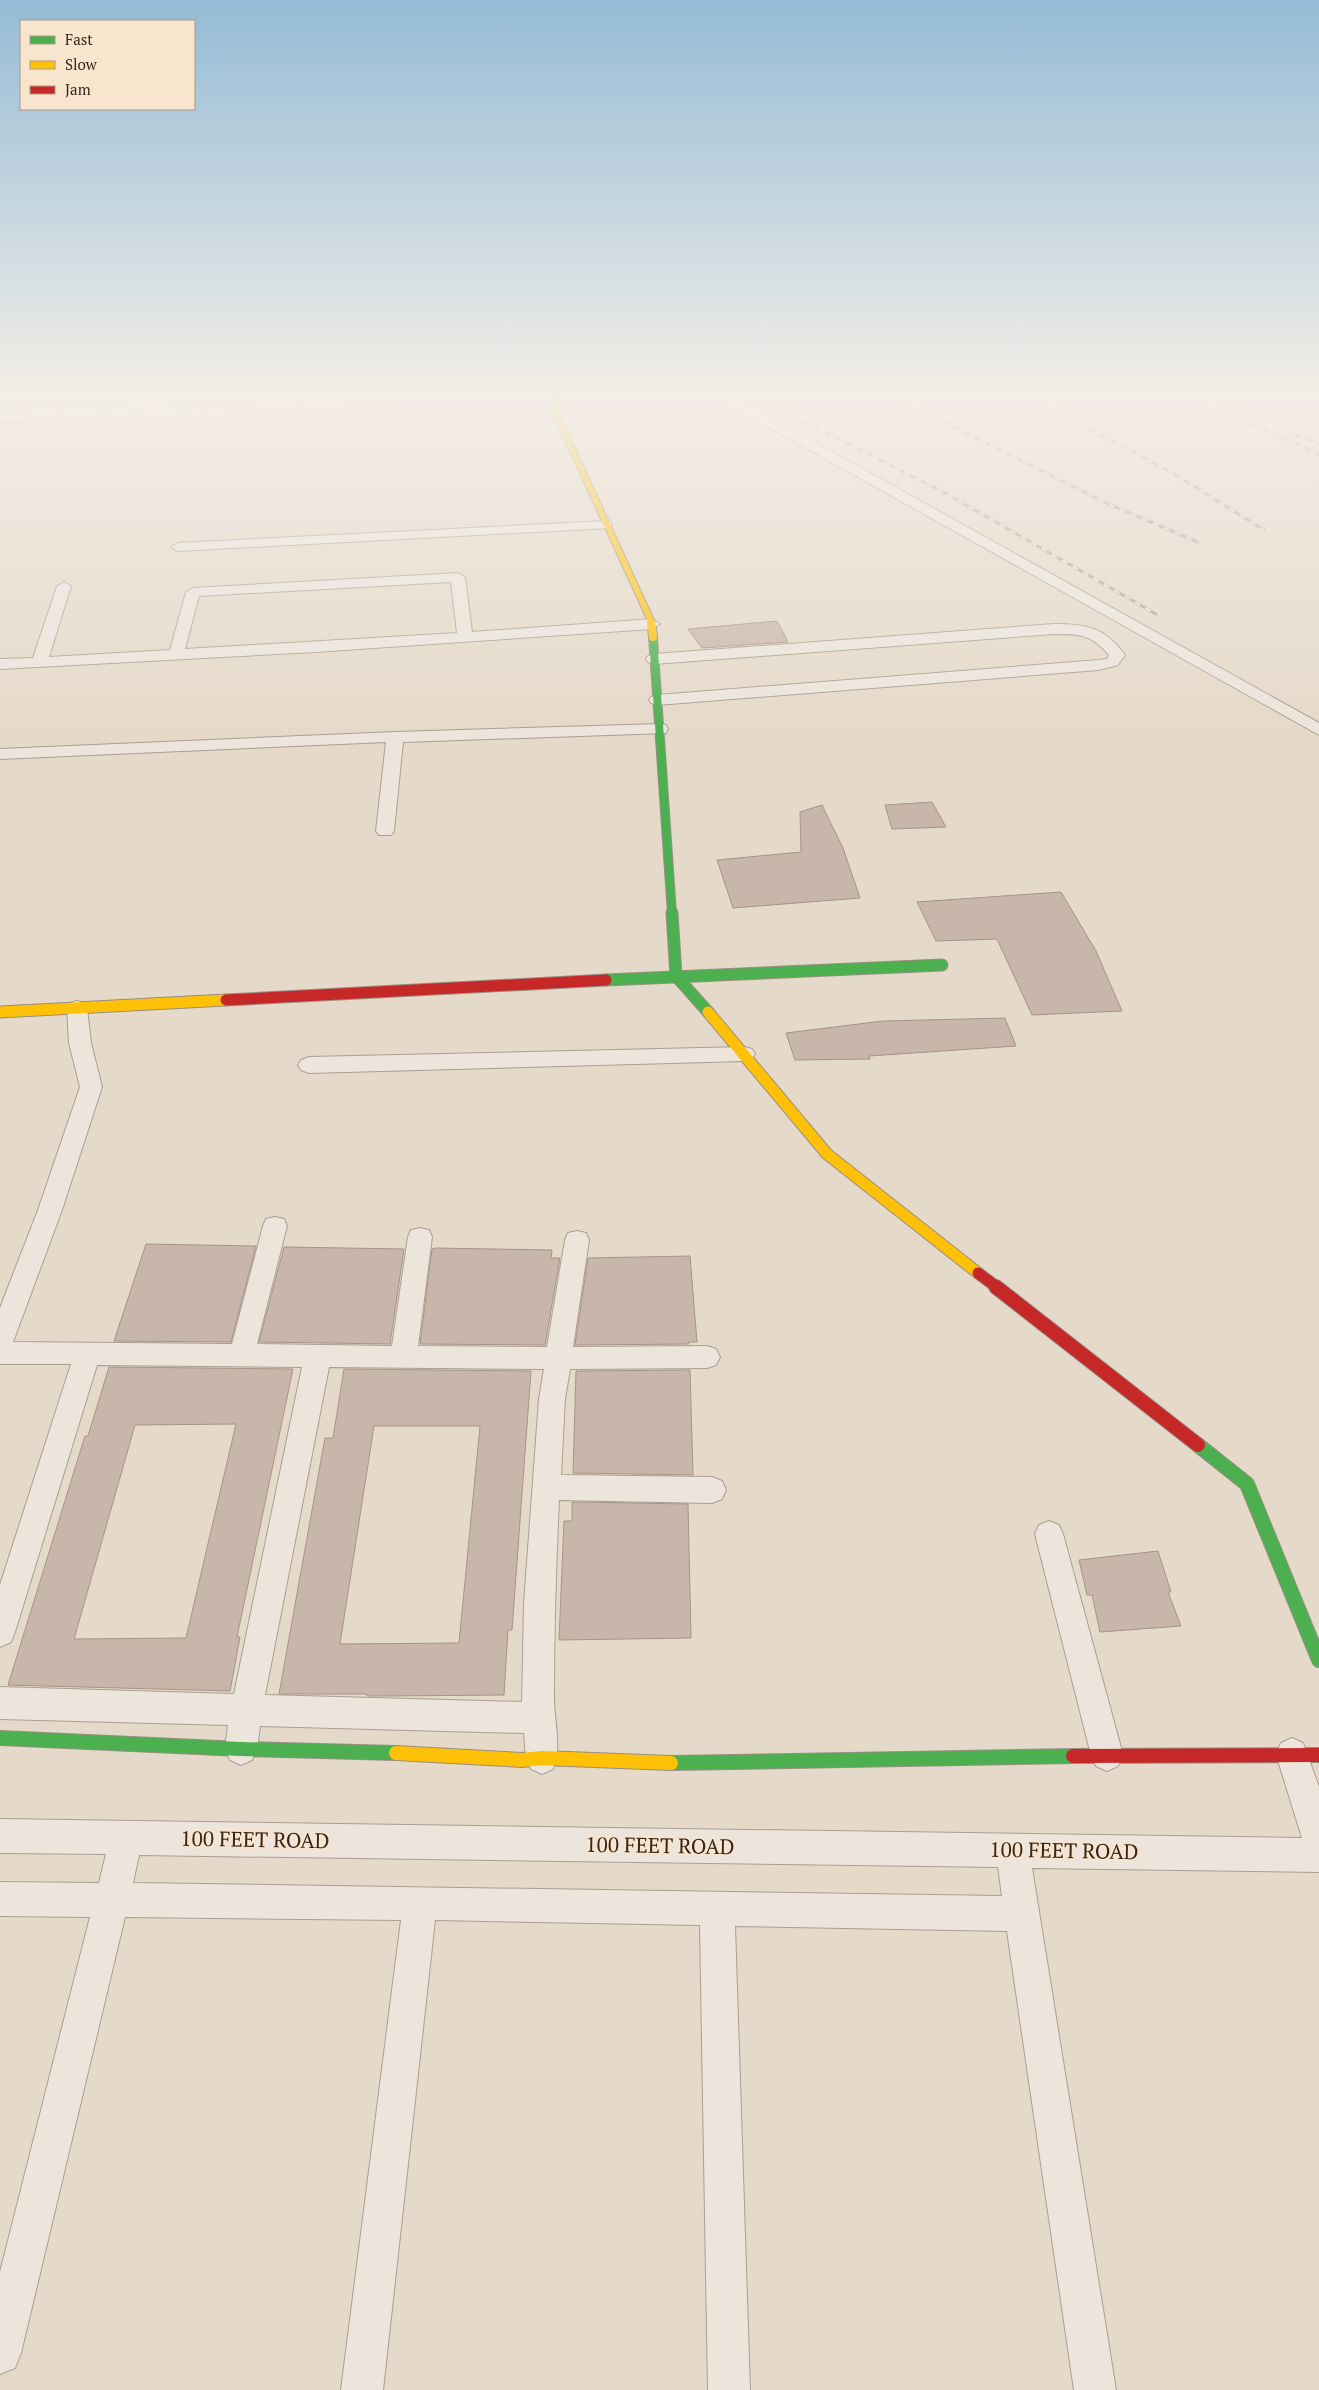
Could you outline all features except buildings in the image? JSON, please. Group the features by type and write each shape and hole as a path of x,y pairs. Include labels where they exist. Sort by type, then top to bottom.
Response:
{"street":[{"path":"598,509 652,624 676,976 827,1154 1247,1484 1319,1660"},
{"path":"921,509 1319,730"},
{"path":"178,547 605,524"},
{"path":"176,655 193,592 202,591 458,577 465,637"},
{"path":"39,662 64,586"},
{"path":"0,664 176,655 652,624"},
{"path":"654,659 1079,628 1094,632 1117,655 1112,662 1099,665 657,700"},
{"path":"0,754 395,737 660,729"},
{"path":"385,831 395,737"},
{"path":"0,1012 676,976 942,965"},
{"path":"0,1342 50,1210 91,1087 80,1043 78,1008"},
{"path":"309,1065 744,1054"},
{"path":"242,1354 275,1226"},
{"path":"403,1357 420,1237"},
{"path":"542,1758 538,1718 539,1603 546,1487 552,1399 577,1240"},
{"path":"0,1353 559,1358 707,1357"},
{"path":"0,1632 88,1353"},
{"path":"241,1749 246,1710 318,1355"},
{"path":"546,1487 712,1490"},
{"path":"1049,1534 1107,1755"},
{"path":"0,1703 246,1710 363,1711 538,1718"},
{"path":"0,1738 241,1749 403,1753 522,1760 542,1758 667,1763 1107,1755 1306,1754 1319,1838"},
{"name":"100 FEET ROAD","path":"0,1836 1012,1849 1319,1855"},
{"path":"0,2353 127,1837"},
{"path":"1012,1849 1094,2390"},
{"path":"0,1899 420,1902 1022,1914"},
{"path":"362,2390 420,1902"},
{"path":"717,1908 729,2390"}],"railway":[{"path":"972,509 1156,614"},
{"path":"1119,509 1198,542"},
{"path":"1230,509 1264,530"}],"traffic: fast":[{"path":"653,637 676,976 708,1012"},
{"path":"606,980 942,965"},
{"path":"1198,1445 1247,1484 1319,1660"},
{"path":"0,1738 241,1749 396,1753"},
{"path":"671,1763 1073,1756"}],"traffic: slow":[{"path":"599,509 652,624 653,637"},
{"path":"0,1012 226,1000"},
{"path":"708,1012 827,1154 978,1273"},
{"path":"396,1753 522,1760 542,1758 671,1763"}],"traffic: jam":[{"path":"226,1000 606,980"},
{"path":"978,1273 1198,1445"},
{"path":"1073,1756 1319,1755"}]}
